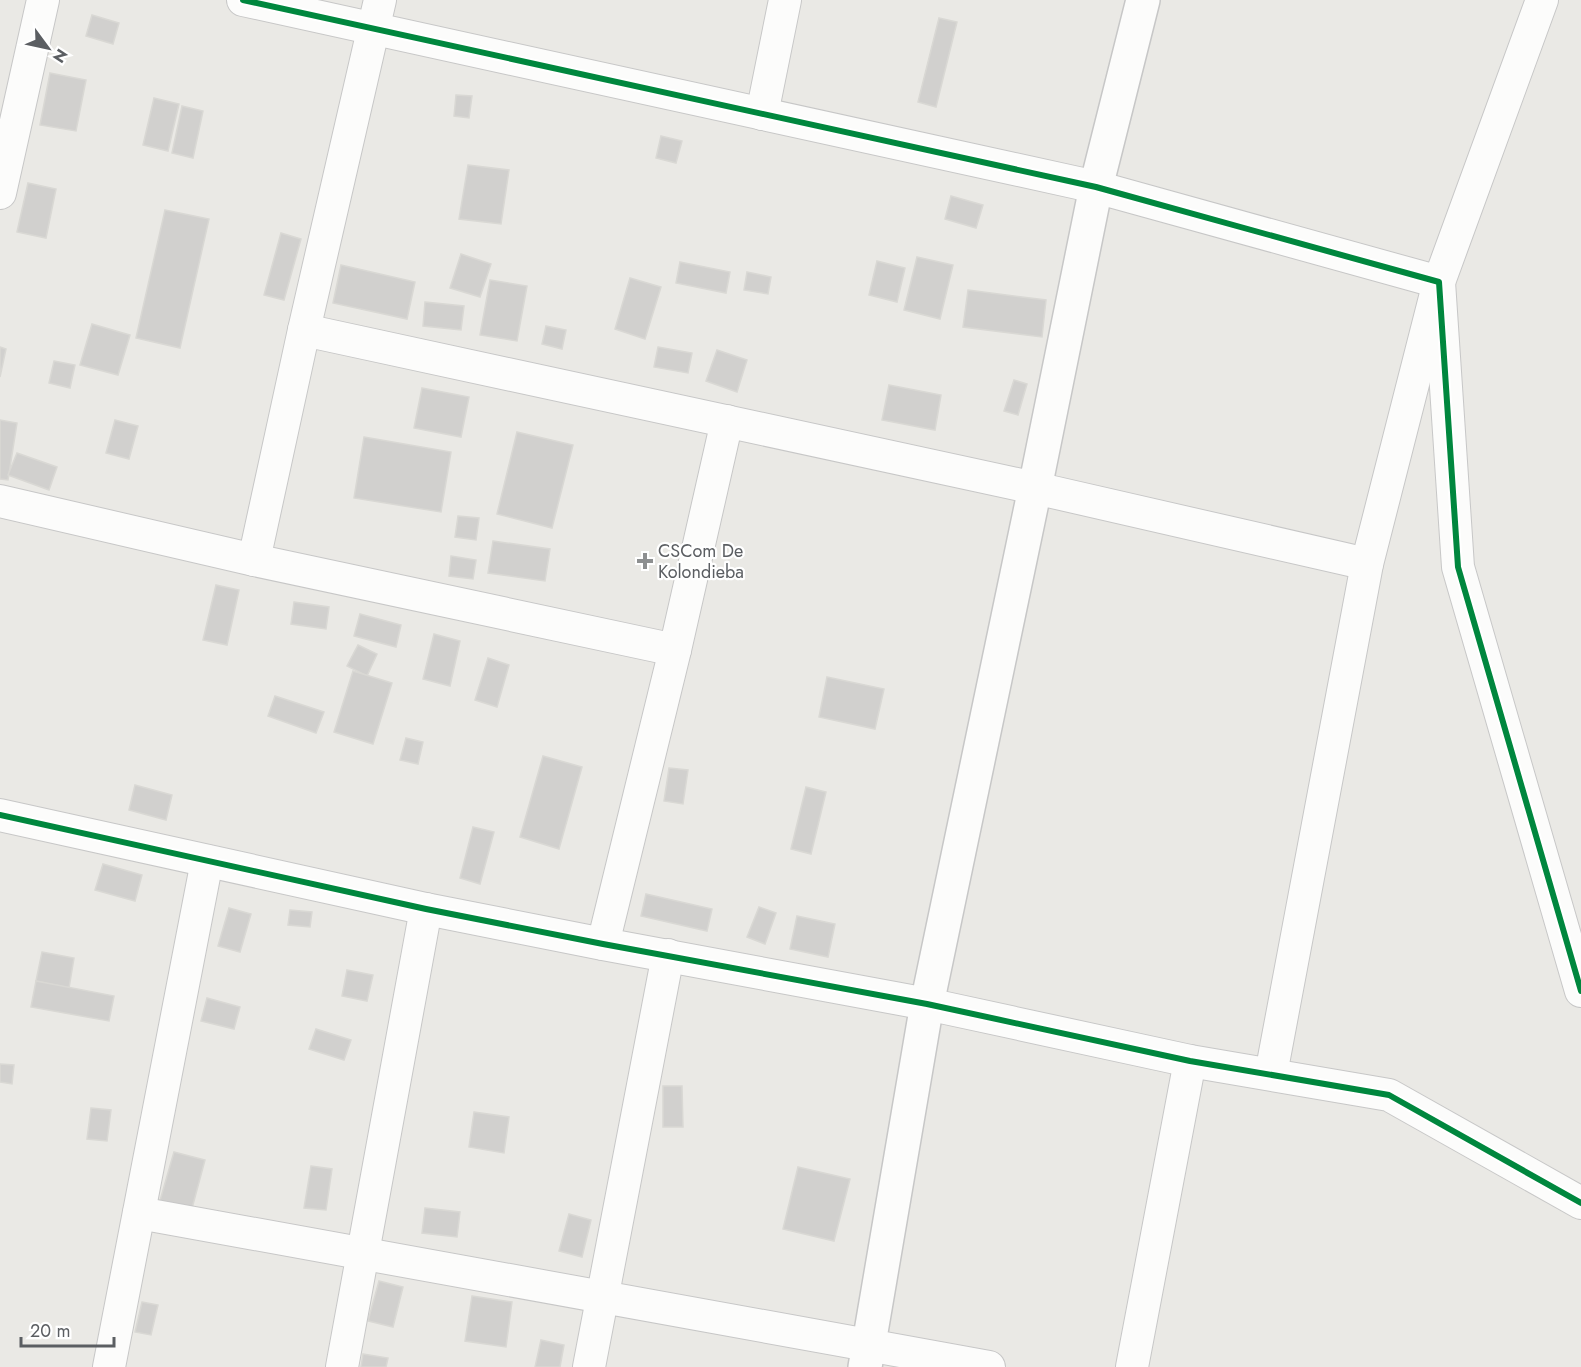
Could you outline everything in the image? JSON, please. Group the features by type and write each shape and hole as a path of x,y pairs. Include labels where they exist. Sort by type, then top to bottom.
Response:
{"street":[{"path":"0,193 43,0"},
{"path":"243,0 377,14 762,114 1096,188 1439,282"},
{"path":"762,114 785,0"},
{"path":"867,1356 927,1004 1096,188 1143,0"},
{"path":"1271,1074 1367,564 1439,282 1542,0"},
{"path":"254,560 377,14"},
{"path":"1439,282 1458,567 1581,991"},
{"path":"304,330 1035,488 1367,564"},
{"path":"603,944 675,650 727,421"},
{"path":"0,501 254,560 675,650"},
{"path":"0,815 426,909 927,1004 1190,1061 1389,1095 1581,1203"},
{"path":"109,1367 207,861"},
{"path":"342,1367 426,909"},
{"path":"589,1367 668,955"},
{"path":"1132,1367 1190,1061"},
{"path":"139,1213 602,1296 867,1356 989,1367"}],"building":[{"path":"92,15 119,23 113,44 86,36"},
{"path":"939,18 957,22 936,107 918,102"},
{"path":"50,73 86,80 76,131 40,125"},
{"path":"456,95 472,96 469,118 454,116"},
{"path":"154,98 179,104 168,151 143,145"},
{"path":"182,106 203,111 193,158 172,153"},
{"path":"661,136 682,141 676,163 656,158"},
{"path":"468,165 509,170 501,224 459,219"},
{"path":"28,183 56,189 46,238 17,232"},
{"path":"951,196 983,205 976,228 945,219"},
{"path":"165,210 209,219 180,348 136,338"},
{"path":"281,233 301,239 284,300 264,295"},
{"path":"461,254 491,264 480,297 450,288"},
{"path":"917,257 953,265 940,319 904,310"},
{"path":"877,261 905,268 897,302 869,295"},
{"path":"680,262 730,272 726,293 676,283"},
{"path":"341,265 415,282 407,319 333,303"},
{"path":"747,272 771,277 768,294 744,290"},
{"path":"630,278 661,287 645,339 615,329"},
{"path":"490,280 527,286 517,341 480,335"},
{"path":"968,290 1046,300 1042,337 963,327"},
{"path":"425,302 464,306 461,330 423,326"},
{"path":"92,324 130,335 118,375 80,365"},
{"path":"546,326 566,330 562,349 542,344"},
{"path":"0,347 6,349 0,377"},
{"path":"658,347 692,353 688,373 654,367"},
{"path":"717,350 747,360 737,392 706,381"},
{"path":"54,361 75,365 70,388 49,383"},
{"path":"1014,380 1027,384 1018,415 1004,411"},
{"path":"889,385 941,395 935,430 882,420"},
{"path":"422,388 469,397 461,437 414,428"},
{"path":"0,420 17,423 8,480 0,479"},
{"path":"115,420 138,426 129,459 106,453"},
{"path":"517,432 573,445 552,528 497,514"},
{"path":"364,437 451,452 441,512 354,498"},
{"path":"17,453 57,467 49,490 8,475"},
{"path":"458,516 479,518 476,540 455,537"},
{"path":"493,541 550,549 545,581 488,573"},
{"path":"451,556 476,560 473,579 449,576"},
{"path":"216,585 239,590 227,645 203,640"},
{"path":"294,602 329,607 326,629 291,624"},
{"path":"360,614 401,625 396,647 354,636"},
{"path":"434,634 460,641 450,686 423,679"},
{"path":"358,645 377,654 367,676 347,666"},
{"path":"488,658 509,665 497,707 475,700"},
{"path":"353,671 392,683 373,744 334,732"},
{"path":"827,677 884,689 875,729 819,717"},
{"path":"275,696 324,712 316,733 268,716"},
{"path":"406,738 423,742 418,764 400,760"},
{"path":"543,756 582,767 559,849 520,837"},
{"path":"669,768 688,770 683,804 664,801"},
{"path":"135,785 172,795 166,820 129,810"},
{"path":"806,787 826,792 811,854 791,849"},
{"path":"473,827 494,832 480,884 460,878"},
{"path":"103,864 142,875 135,901 95,890"},
{"path":"646,894 712,909 707,931 641,916"},
{"path":"759,907 776,913 765,944 747,937"},
{"path":"229,908 251,914 240,952 218,946"},
{"path":"290,910 312,912 310,927 288,925"},
{"path":"797,916 835,924 828,957 790,949"},
{"path":"42,952 74,958 69,988 36,981"},
{"path":"347,970 373,975 367,1001 342,996"},
{"path":"36,981 114,996 109,1021 31,1007"},
{"path":"207,998 240,1007 234,1029 201,1021"},
{"path":"316,1029 351,1040 344,1060 309,1049"},
{"path":"0,1064 14,1065 12,1084 0,1082"},
{"path":"663,1086 682,1086 683,1127 663,1127"},
{"path":"91,1108 111,1110 107,1141 87,1139"},
{"path":"474,1112 509,1117 504,1153 469,1147"},
{"path":"174,1152 205,1160 191,1212 159,1204"},
{"path":"311,1166 332,1169 326,1210 304,1208"},
{"path":"798,1167 850,1179 834,1241 783,1229"},
{"path":"425,1208 460,1212 457,1237 422,1233"},
{"path":"569,1214 591,1220 582,1257 559,1251"},
{"path":"379,1281 403,1287 393,1327 368,1321"},
{"path":"472,1296 512,1302 506,1347 465,1341"},
{"path":"142,1302 158,1305 151,1335 135,1332"},
{"path":"541,1340 564,1345 560,1367 535,1367"},
{"path":"363,1354 388,1358 386,1367 361,1367"}],"cycle path":[{"path":"243,0 1096,187 1439,282 1458,567 1581,991"},
{"path":"0,815 426,909 927,1004 1190,1061 1389,1095 1581,1203"}],"place":[{"name":"CSCom De Kolondieba","path":"645,561"}]}
